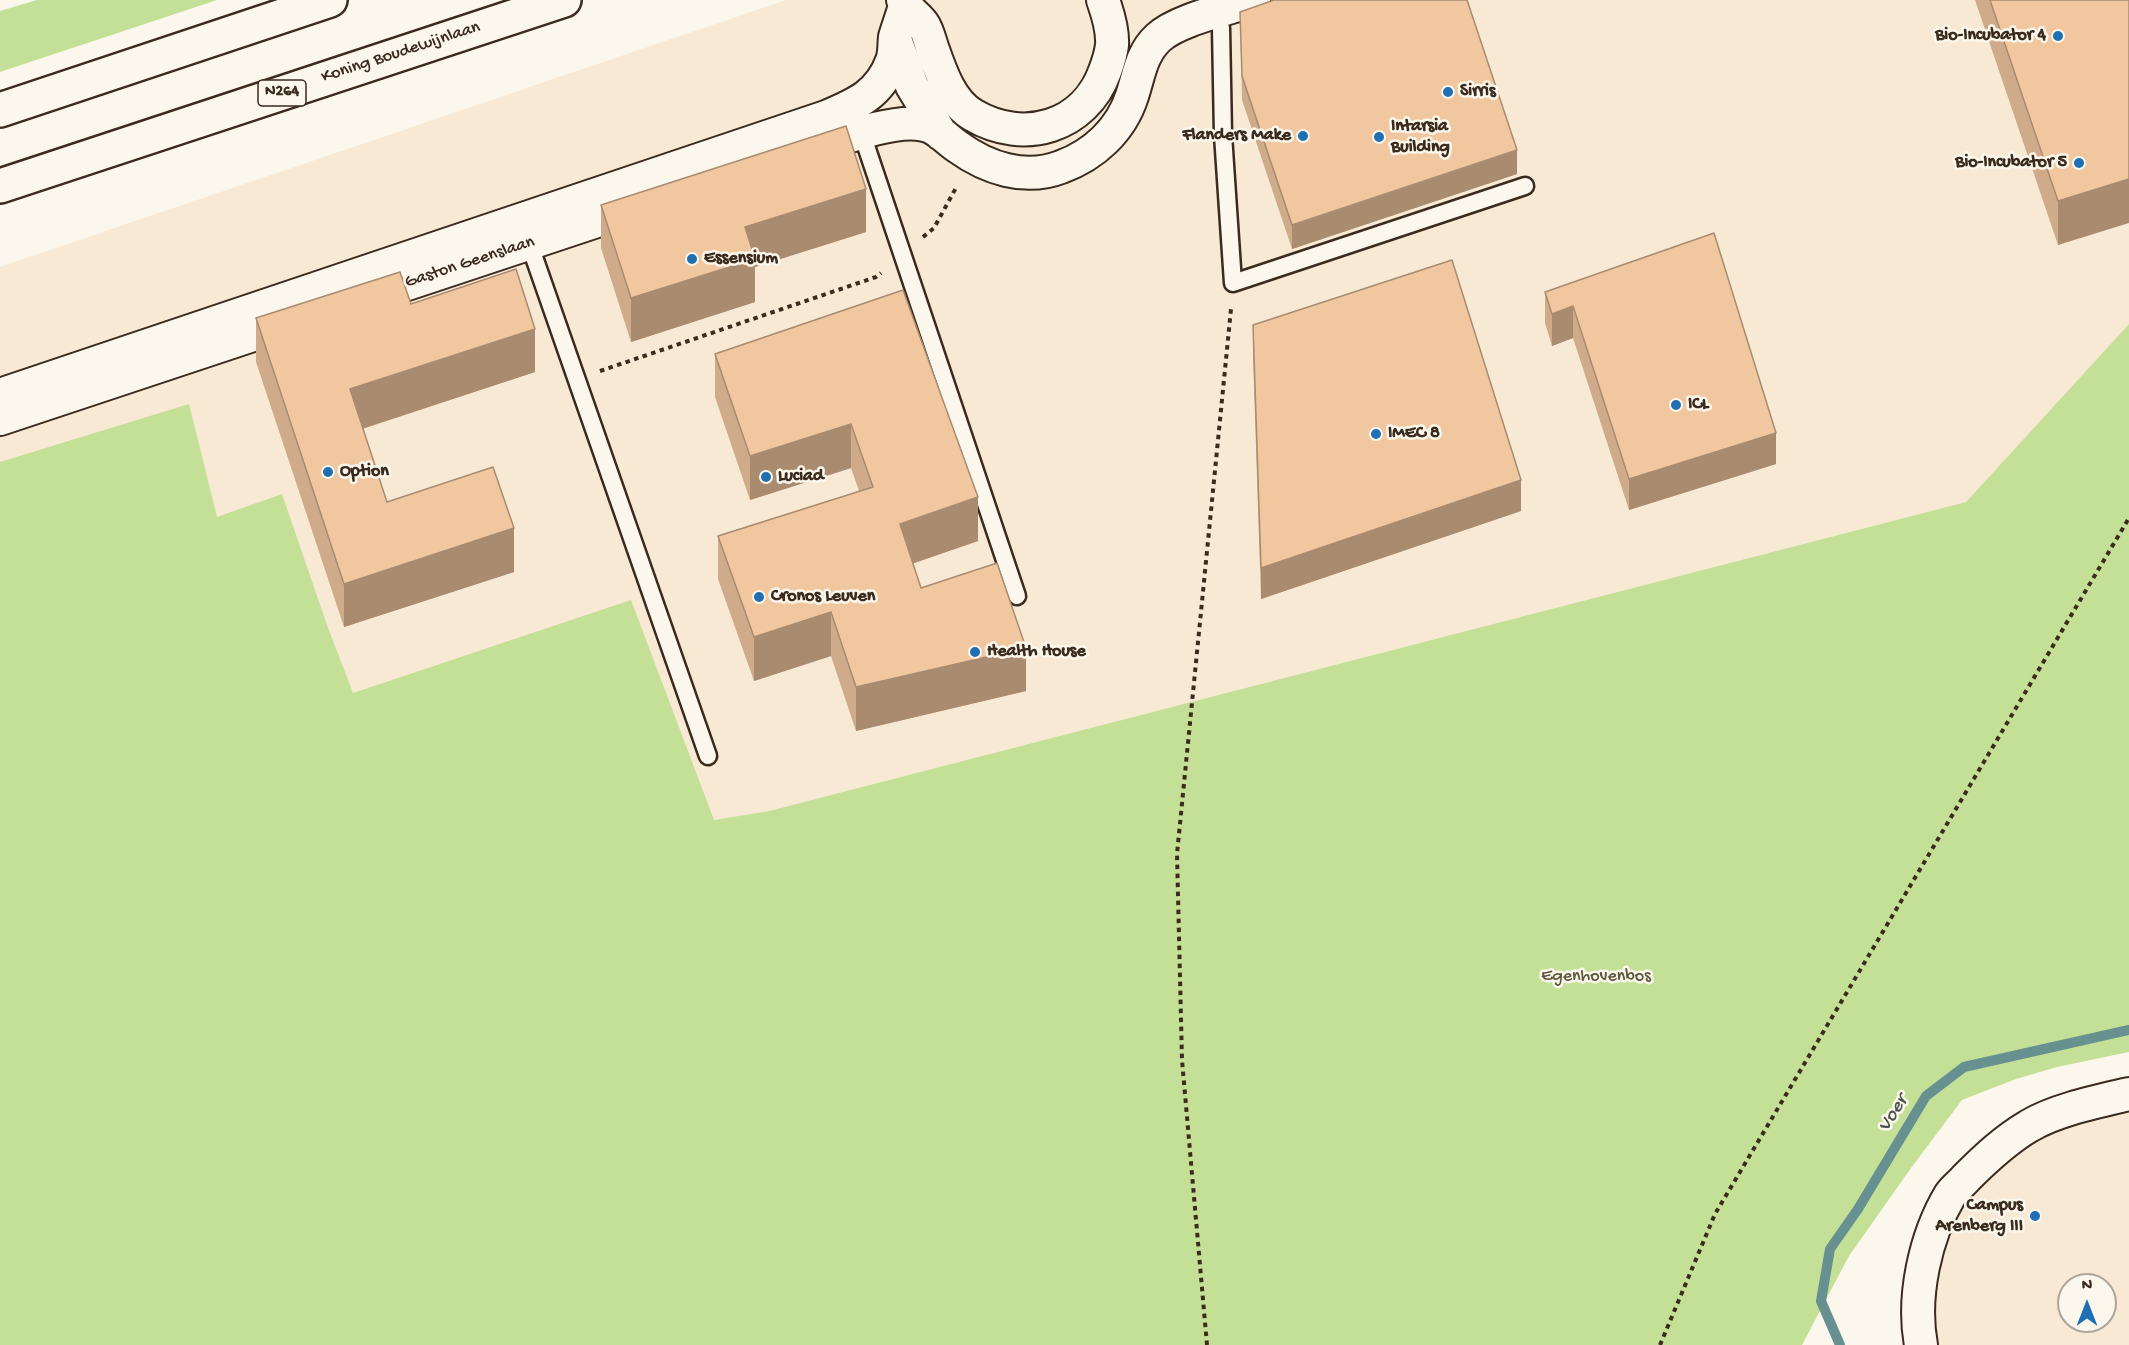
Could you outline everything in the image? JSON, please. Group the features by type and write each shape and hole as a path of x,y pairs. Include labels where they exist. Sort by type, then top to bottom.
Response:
{"highway":[{"path":"0,110 330,0"},
{"name":"Koning Boudewijnlaan","path":"0,186 564,0"}],"street":[{"name":"Gaston Geenslaan","path":"904,3 924,26 945,79 962,106 988,122 1025,130 1059,123 1073,115 1085,105 1100,84 1112,45 1112,34 1103,0"},
{"name":"Gaston Geenslaan","path":"0,395 525,231 862,134 905,124 927,125 973,157 1003,170 1034,173 1061,167 1094,150 1123,117 1147,50 1156,40 1176,26 1254,0"},
{"name":"Gaston Geenslaan","path":"0,419 525,231 855,105 871,94 881,82 893,59 895,39 904,3"},
{"name":"Gaston Geenslaan","path":"895,39 912,86 941,134"},
{"path":"1921,1345 1918,1329 1921,1281 1930,1239 1951,1194 1991,1152 2030,1125 2082,1106 2129,1094"}],"lane":[{"path":"1221,28 1222,135 1233,283 1525,186"},
{"path":"862,134 1017,596"},
{"path":"525,231 708,756"}],"path":[{"path":"577,380 876,277 934,228 958,184"},
{"path":"1208,1345 1182,1060 1177,854 1233,283"},
{"path":"1660,1345 1715,1214 2129,518"}],"shaded area":[{"path":"786,0 2129,0 2129,324 1966,502 769,811 250,896 0,1080 0,267"},
{"name":"Campus Arenberg III","path":"2129,1094 2129,1345 1921,1345 1921,1281 1991,1152"}],"green space":[{"path":"37,0 217,0 0,72 0,11"},
{"name":"Egenhovenbos","path":"2129,324 2129,1052 2057,1067 2016,1079 1962,1100 1849,1256 1802,1345 0,1345 0,462 189,404 217,517 282,494 353,693 631,600 714,820 769,811 1966,502"}],"building":[{"name":"Intarsia Building","path":"1274,0 1467,0 1517,150 1292,225 1242,76 1240,12"},
{"path":"1990,0 2129,0 2129,179 2058,201"},
{"path":"846,126 866,189 745,227 755,259 631,298 601,205"},
{"name":"ICL","path":"1714,233 1776,433 1629,479 1573,306 1552,314 1545,292"},
{"name":"IMEC 8","path":"1452,260 1521,480 1261,568 1253,325"},
{"path":"516,269 535,329 350,389 387,502 493,467 514,528 344,584 256,318 400,272 411,304"},
{"path":"903,290 978,497 900,524 921,588 997,563 1026,648 856,687 831,612 754,637 718,536 873,487 851,424 750,456 715,354"}],"waterway":[{"name":"Voer","path":"1840,1345 1821,1301 1830,1249 1858,1209 1926,1096 1964,1067 2129,1030"}],"place":[{"name":"Bio-Incubator 4","path":"2058,36"},
{"name":"Sirris","path":"1448,92"},
{"name":"Flanders Make","path":"1303,136"},
{"name":"Intarsia Building","path":"1379,137"},
{"name":"Bio-Incubator 5","path":"2079,163"},
{"name":"Essensium","path":"692,259"},
{"name":"ICL","path":"1676,405"},
{"name":"IMEC 8","path":"1376,434"},
{"name":"Option","path":"328,472"},
{"name":"Luciad","path":"766,477"},
{"name":"Cronos Leuven","path":"759,597"},
{"name":"Health House","path":"975,652"},
{"name":"Campus Arenberg III","path":"2035,1216"}]}
